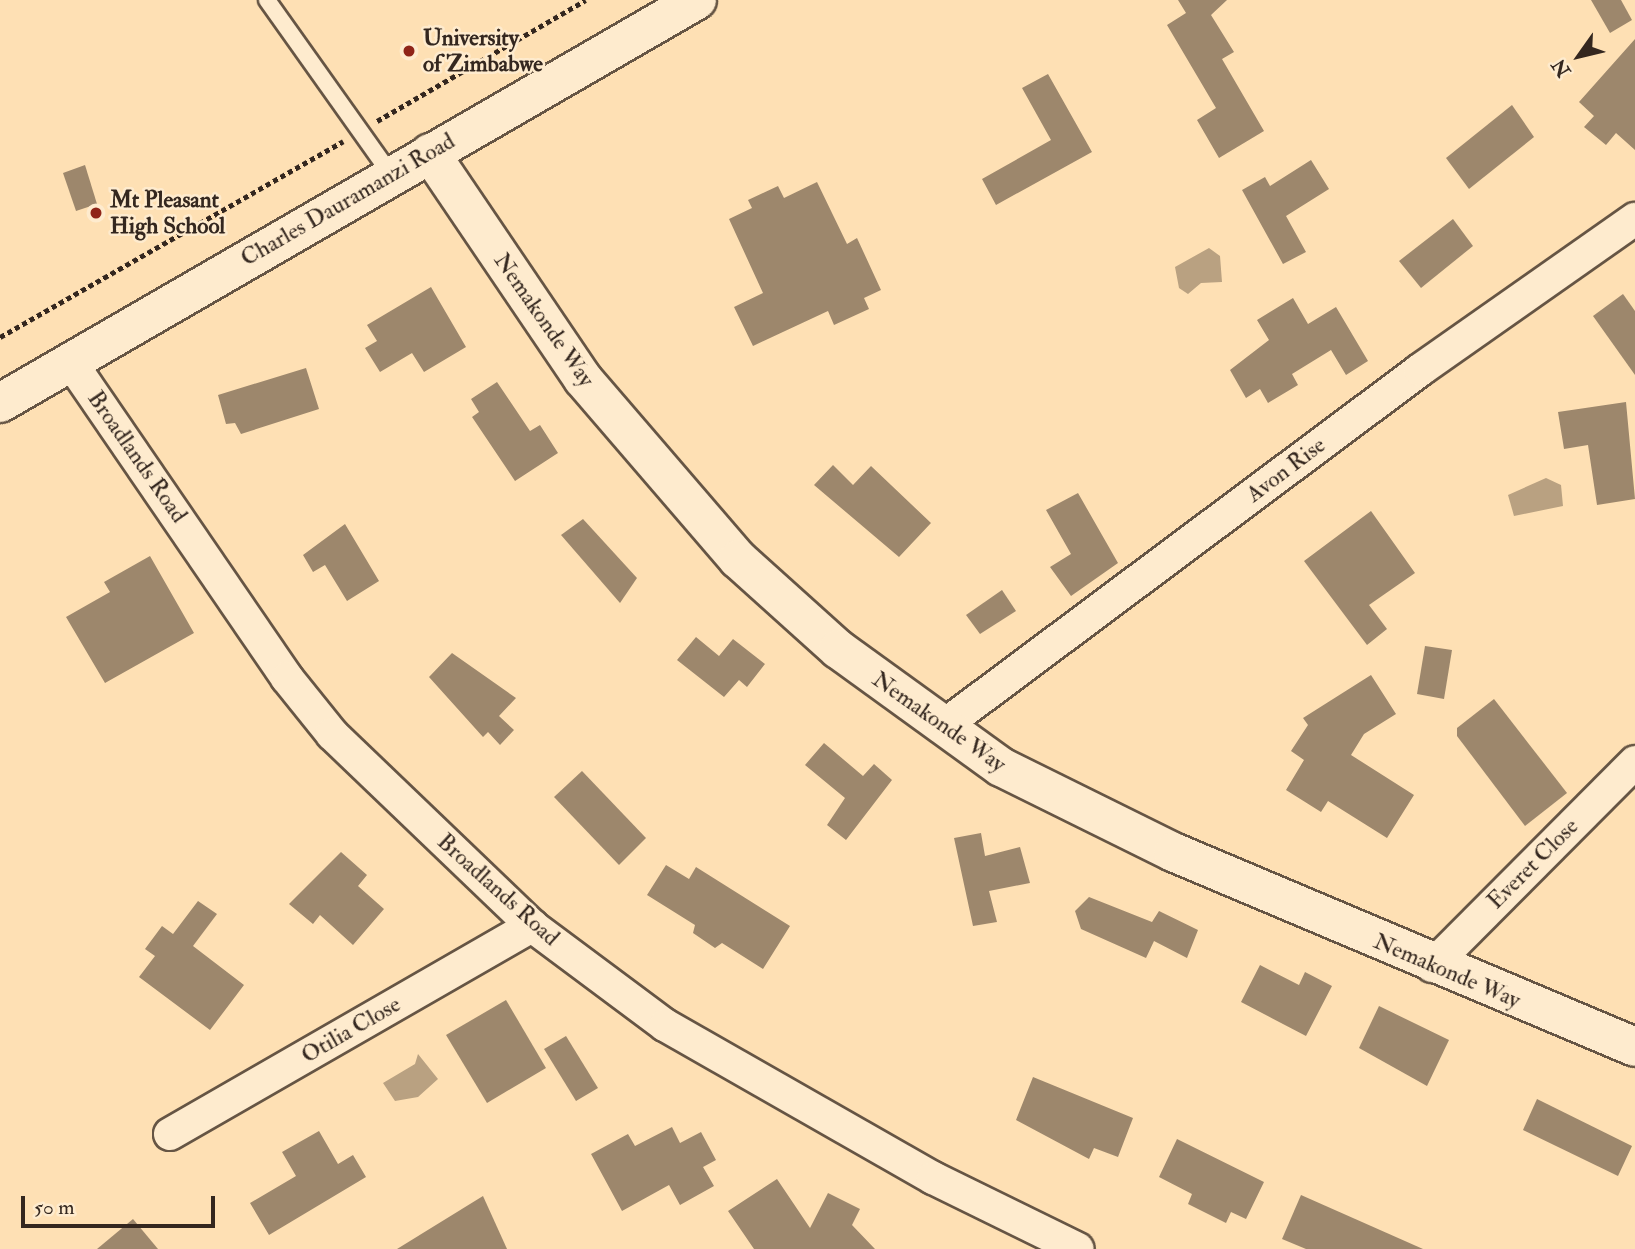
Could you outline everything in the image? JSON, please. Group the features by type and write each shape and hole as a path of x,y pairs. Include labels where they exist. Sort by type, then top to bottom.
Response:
{"street":[{"name":"Charles Dauramanzi Road","path":"0,402 697,0"},
{"name":"Nemakonde Way","path":"430,153 583,379 738,559 838,649 942,727 1001,767 1173,852 1432,966 1635,1047"},
{"name":"Avon Rise","path":"942,727 1420,370 1635,219"},
{"name":"Broadlands Road","path":"70,361 287,678 332,734 532,926 664,1025 933,1178 1076,1249"},
{"name":"Everet Close","path":"1432,966 1635,762"},
{"name":"Otilia Close","path":"170,1134 532,926"}],"lane":[{"path":"267,0 357,133 392,176"}],"path":[{"path":"0,337 586,0"}],"shaded area":[{"path":"1209,248 1220,256 1222,282 1201,283 1188,294 1179,288 1175,267"},
{"path":"1546,478 1561,485 1563,506 1514,516 1508,495"},
{"path":"418,1054 438,1079 418,1097 395,1101 383,1083 415,1064"}],"building":[{"path":"1178,0 1227,0 1211,15 1234,52 1222,59 1264,131 1219,158 1197,120 1216,108 1167,25 1186,13"},
{"path":"1591,0 1621,0 1632,20 1610,33"},
{"path":"1635,39 1635,150 1616,133 1606,145 1584,127 1594,116 1579,102"},
{"path":"1048,74 1092,152 996,205 982,179 1051,140 1022,88"},
{"path":"1512,105 1534,137 1469,189 1446,158"},
{"path":"1311,160 1329,189 1286,216 1306,252 1283,264 1242,190 1265,177 1270,186"},
{"path":"85,165 97,204 76,211 63,173"},
{"path":"817,182 847,244 857,238 881,290 864,298 869,309 834,325 828,311 753,346 734,307 763,293 729,219 752,208 748,200 778,186 784,198"},
{"path":"1453,219 1473,246 1421,288 1399,261"},
{"path":"431,287 466,347 424,372 412,353 380,372 365,348 377,341 367,325"},
{"path":"1623,294 1635,311 1635,375 1593,316"},
{"path":"1293,298 1308,324 1336,307 1368,361 1346,375 1331,350 1292,374 1298,385 1268,403 1260,389 1246,398 1230,370 1269,340 1257,320"},
{"path":"306,368 319,409 241,434 235,423 226,424 218,395"},
{"path":"497,382 530,431 540,425 558,453 515,481 472,417 479,412 471,399"},
{"path":"1626,402 1635,499 1597,505 1588,445 1564,449 1558,412"},
{"path":"833,465 853,485 871,466 931,523 899,557 814,485"},
{"path":"1078,493 1118,563 1071,596 1050,567 1071,554 1046,510"},
{"path":"1371,511 1415,573 1369,605 1387,629 1367,645 1304,561"},
{"path":"583,519 637,578 620,603 561,535"},
{"path":"345,524 379,581 347,601 325,565 313,572 303,555"},
{"path":"150,556 194,633 105,683 66,617 110,592 104,582"},
{"path":"1002,590 1016,611 980,634 966,615"},
{"path":"696,637 719,656 733,639 765,664 747,687 739,680 724,697 677,660"},
{"path":"1425,646 1452,650 1444,699 1417,694"},
{"path":"452,653 516,698 499,716 514,730 500,745 488,732 483,737 429,677"},
{"path":"1371,675 1396,714 1364,734 1351,755 1414,795 1387,838 1328,801 1321,812 1286,790 1304,760 1291,751 1308,725 1303,718"},
{"path":"1494,699 1567,793 1525,826 1457,736 1457,728"},
{"path":"824,743 863,776 874,764 892,780 846,840 827,825 845,798 805,765"},
{"path":"582,771 646,838 619,865 554,797"},
{"path":"981,833 985,856 1020,847 1030,883 989,891 997,922 973,926 954,838"},
{"path":"341,852 367,875 358,886 384,909 353,945 320,915 313,924 289,904"},
{"path":"666,865 689,879 696,867 790,926 763,969 722,943 715,948 693,933 695,925 647,895"},
{"path":"1089,897 1152,922 1159,911 1198,930 1187,958 1154,941 1146,958 1081,929 1075,911"},
{"path":"198,901 217,914 193,946 244,985 210,1030 139,977 155,956 145,949 162,926 173,934"},
{"path":"1260,965 1299,985 1305,972 1332,986 1306,1036 1241,1002"},
{"path":"506,1000 546,1068 487,1103 446,1035"},
{"path":"1379,1006 1449,1040 1427,1086 1359,1048"},
{"path":"566,1036 598,1088 576,1101 544,1049"},
{"path":"1033,1077 1133,1118 1118,1157 1094,1148 1089,1159 1016,1120"},
{"path":"1537,1099 1632,1146 1618,1176 1523,1130"},
{"path":"672,1127 680,1143 701,1132 716,1160 703,1167 714,1186 680,1205 669,1185 622,1211 591,1154 628,1134 635,1146"},
{"path":"319,1131 338,1164 353,1155 366,1177 269,1235 250,1203 296,1176 282,1152"},
{"path":"1177,1139 1264,1182 1246,1219 1231,1212 1226,1223 1188,1204 1192,1194 1159,1177"},
{"path":"777,1179 810,1228 828,1193 860,1209 852,1225 875,1249 754,1249 728,1211"},
{"path":"1301,1195 1423,1249 1306,1249 1282,1239"},
{"path":"483,1196 507,1249 397,1249"},
{"path":"133,1219 158,1249 97,1249"}],"place":[{"name":"University of Zimbabwe","path":"409,51"},
{"name":"Mt Pleasant High School","path":"96,213"}]}
